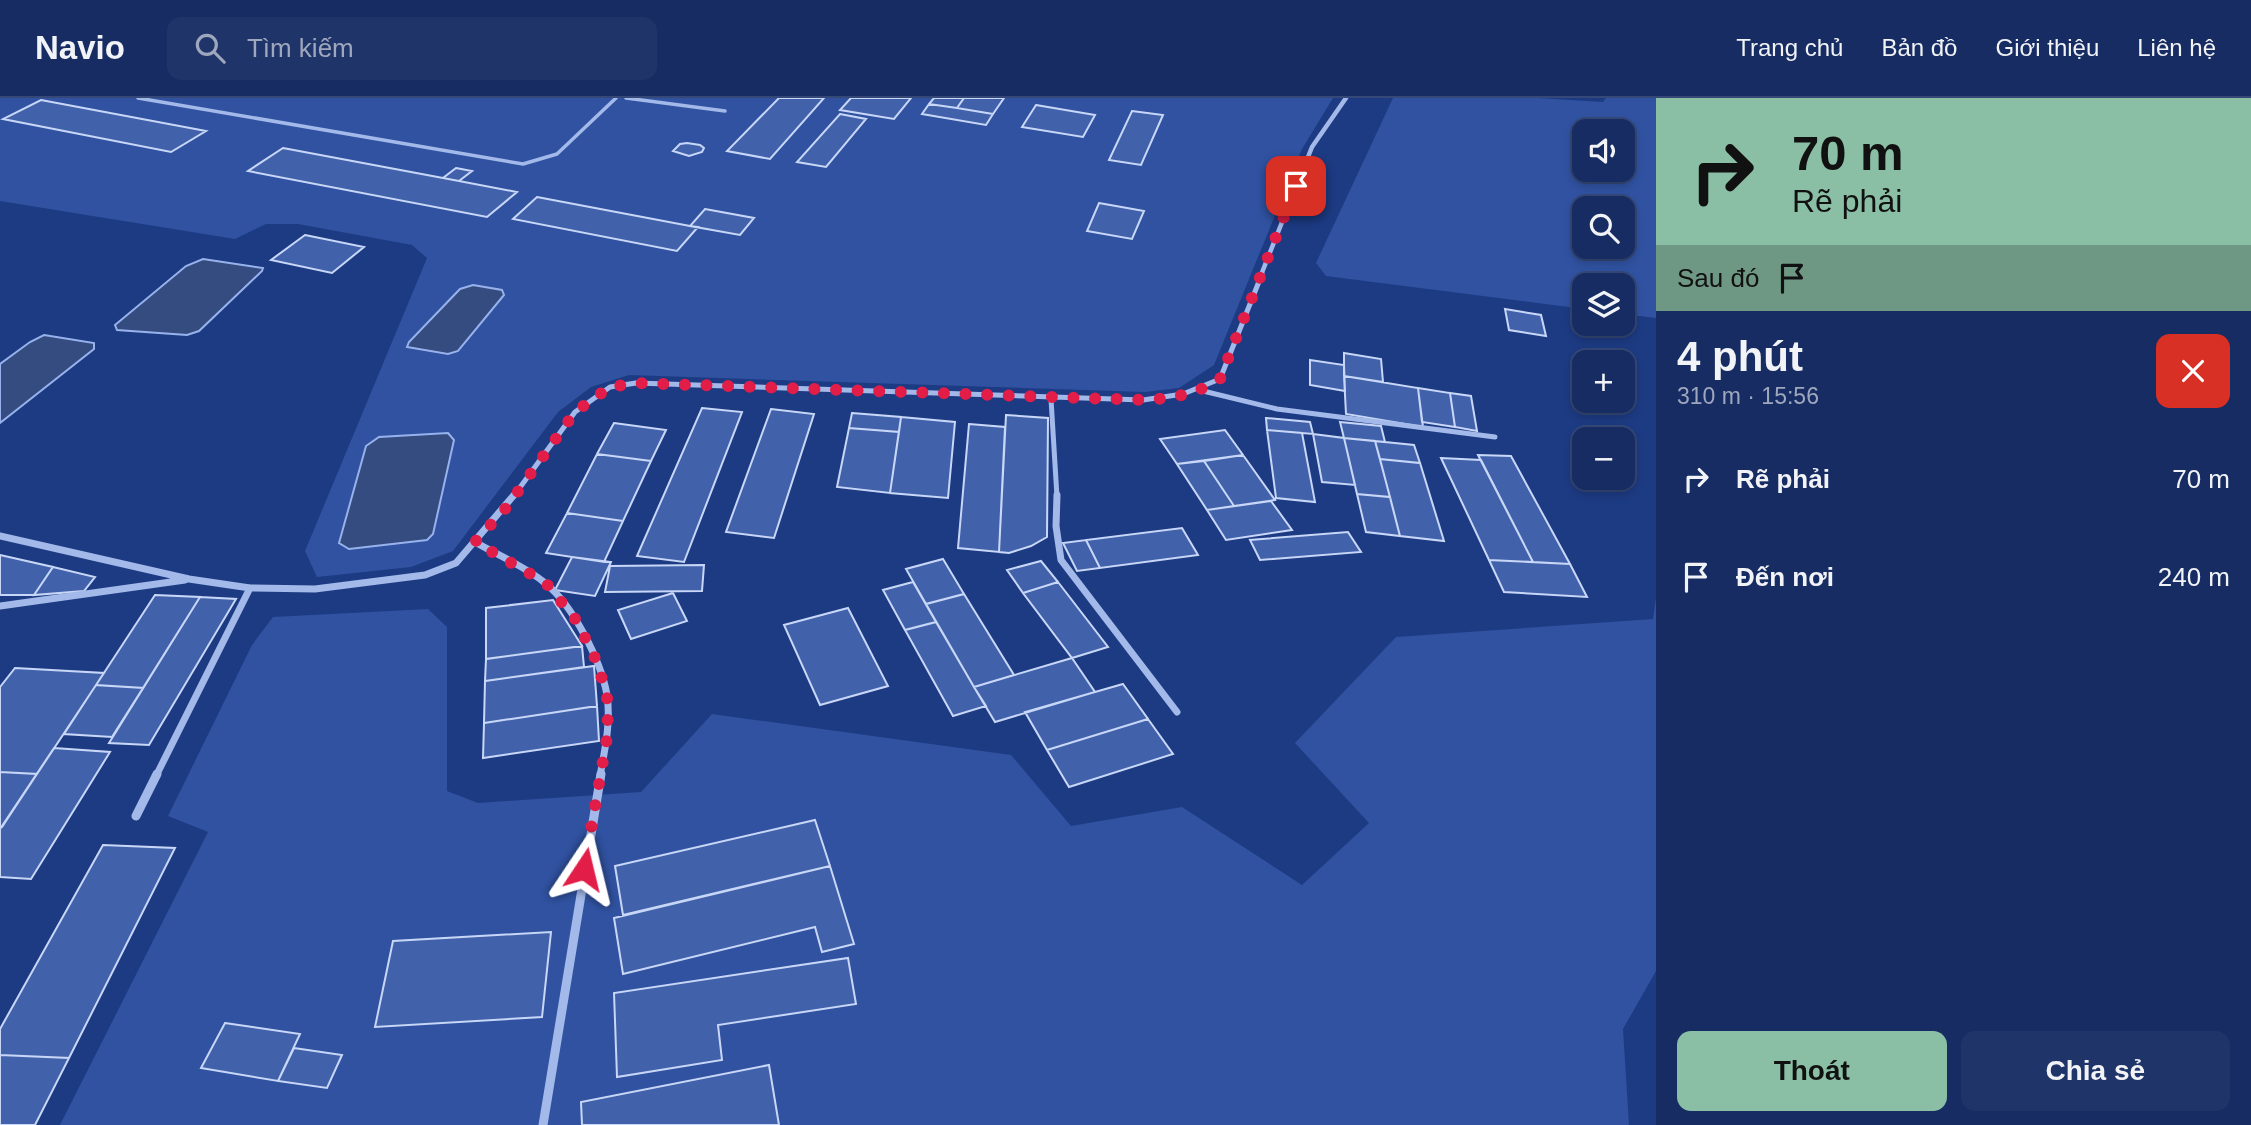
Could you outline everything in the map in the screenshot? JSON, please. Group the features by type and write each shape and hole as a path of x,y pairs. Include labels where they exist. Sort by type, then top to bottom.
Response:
{"street":[{"path":"0,536 189,579 250,588 315,589 425,575 456,563 506,508 575,412 610,387 636,383 1051,399 1152,400 1199,390 1220,379 1309,154 1346,98"},
{"path":"1199,390 1277,409 1495,437"},
{"path":"1051,399 1057,497 1056,526 1061,560 1177,712"},
{"path":"475,542 546,583 576,620 596,660 607,695 608,732 574,924 543,1125"},
{"path":"0,606 189,579"},
{"path":"136,816 250,588"}],"lane":[{"path":"138,98 523,164 557,154 616,98"},
{"path":"626,98 725,111"}],"shaded area":[{"path":"0,98 1333,98 1302,149 1214,365 1179,388 1145,392 629,375 591,387 558,412 453,551 411,567 317,577 305,551 427,258 412,245 298,224 266,224 235,239 0,201"},
{"path":"1393,98 1538,98 1603,102 1606,98 1656,98 1656,318 1635,316 1635,273 1572,273 1572,307 1326,276 1316,263"},
{"path":"203,259 263,268 199,331 187,335 117,330 115,325 186,266"},
{"path":"473,285 502,290 504,295 458,351 448,354 407,347 460,289"},
{"path":"44,335 94,343 94,349 0,423 0,364"},
{"path":"448,433 454,440 433,534 427,540 349,549 339,543 366,446 379,437"},
{"path":"1656,598 1656,971 1623,1029 1629,1125 60,1125 208,832 168,816 252,645 273,617 428,609 447,627 447,791 478,803 641,792 712,714 1011,755 1071,826 1182,807 1302,885 1369,823 1295,743 1396,637 1653,619"}],"building":[{"path":"779,98 824,98 770,159 727,151"},
{"path":"851,98 911,98 894,119 840,110"},
{"path":"934,98 964,98 957,108 929,104"},
{"path":"964,98 1004,98 993,114 957,108"},
{"path":"41,100 206,131 171,152 3,119"},
{"path":"929,104 993,114 986,125 922,114"},
{"path":"1036,105 1095,115 1083,137 1022,127"},
{"path":"1132,111 1163,115 1141,165 1109,160"},
{"path":"840,114 866,119 826,167 797,162"},
{"path":"687,143 704,148 702,152 689,156 673,151 680,144"},
{"path":"283,148 517,192 487,217 248,171"},
{"path":"456,168 472,171 459,181 443,178"},
{"path":"537,197 698,227 677,251 513,219"},
{"path":"1099,203 1144,211 1132,239 1087,231"},
{"path":"705,209 754,218 740,235 690,226"},
{"path":"305,235 364,247 332,273 271,260"},
{"path":"1505,309 1541,315 1546,336 1509,330"},
{"path":"1344,353 1381,359 1383,382 1344,376"},
{"path":"1310,360 1344,365 1345,391 1310,385"},
{"path":"1344,376 1418,388 1423,427 1346,414"},
{"path":"1418,388 1450,393 1455,427 1422,422"},
{"path":"1450,393 1471,396 1477,431 1455,427"},
{"path":"702,408 742,412 684,562 637,556"},
{"path":"771,409 814,414 774,538 726,532"},
{"path":"852,413 901,417 899,432 849,428"},
{"path":"1006,415 1048,418 1047,537 1009,553 999,552"},
{"path":"901,417 955,422 948,498 890,493"},
{"path":"1266,418 1310,422 1313,434 1267,430"},
{"path":"1340,422 1381,426 1385,442 1344,438"},
{"path":"614,423 666,430 651,461 597,454"},
{"path":"969,424 1005,427 999,552 958,548"},
{"path":"849,428 899,432 890,493 837,487"},
{"path":"1225,430 1243,455 1177,464 1160,439"},
{"path":"1267,430 1302,433 1315,502 1276,498"},
{"path":"1313,434 1344,438 1355,485 1322,482"},
{"path":"1344,438 1375,441 1390,497 1357,494"},
{"path":"1375,441 1414,445 1420,463 1380,459"},
{"path":"597,454 651,461 623,521 567,513"},
{"path":"1243,455 1275,500 1234,506 1204,461"},
{"path":"1478,455 1511,456 1570,564 1533,562"},
{"path":"1441,458 1481,460 1533,562 1489,560"},
{"path":"1380,459 1420,463 1444,541 1400,536"},
{"path":"1204,461 1234,506 1207,510 1177,464"},
{"path":"1357,494 1390,497 1400,536 1366,532"},
{"path":"1271,501 1292,530 1226,540 1207,510"},
{"path":"567,513 623,521 604,562 546,553"},
{"path":"1182,528 1198,555 1100,568 1086,540"},
{"path":"1348,532 1361,552 1260,560 1250,540"},
{"path":"1086,540 1100,568 1077,571 1063,543"},
{"path":"0,555 53,567 34,595 0,595"},
{"path":"572,557 611,562 595,596 555,590"},
{"path":"943,559 964,594 926,604 906,569"},
{"path":"1489,560 1570,564 1587,597 1504,592"},
{"path":"1041,561 1058,582 1023,593 1007,570"},
{"path":"704,565 702,591 605,592 610,566"},
{"path":"53,567 95,577 84,591 34,595"},
{"path":"913,582 936,622 905,630 883,590"},
{"path":"1058,582 1108,647 1072,658 1023,593"},
{"path":"673,593 687,621 631,639 618,610"},
{"path":"964,594 1014,675 974,687 926,604"},
{"path":"155,595 200,597 143,688 96,685"},
{"path":"200,597 236,599 149,745 109,743"},
{"path":"553,600 582,646 486,659 486,608"},
{"path":"848,608 888,686 820,705 784,625"},
{"path":"936,622 986,706 953,716 905,630"},
{"path":"582,646 584,667 485,681 486,659"},
{"path":"1072,658 1095,692 995,722 974,687"},
{"path":"594,666 597,706 484,723 485,681"},
{"path":"15,668 104,673 37,774 0,772 0,687"},
{"path":"1123,684 1148,719 1047,750 1025,712"},
{"path":"96,685 143,688 112,737 64,734"},
{"path":"597,706 599,741 483,758 484,723"},
{"path":"1148,719 1173,754 1069,787 1047,750"},
{"path":"54,748 110,752 31,879 0,877 0,829"},
{"path":"0,772 37,774 2,827 0,827"},
{"path":"815,820 830,866 623,915 615,866"},
{"path":"103,845 175,848 69,1058 0,1055 0,1029"},
{"path":"830,866 854,944 822,952 815,927 623,974 614,918"},
{"path":"551,932 542,1017 375,1027 393,941"},
{"path":"848,958 856,1004 718,1025 722,1060 617,1077 614,993"},
{"path":"225,1023 300,1034 278,1081 201,1068"},
{"path":"294,1048 342,1055 327,1088 278,1081"},
{"path":"0,1055 69,1058 35,1125 0,1125"},
{"path":"769,1065 779,1125 582,1125 581,1102"}],"route":[{"path":"584,869 608,732 607,695 596,660 576,620 546,583 475,542 506,508 575,412 610,387 636,383 1051,399 1143,400 1171,398 1199,390 1220,379 1296,186"}]}
